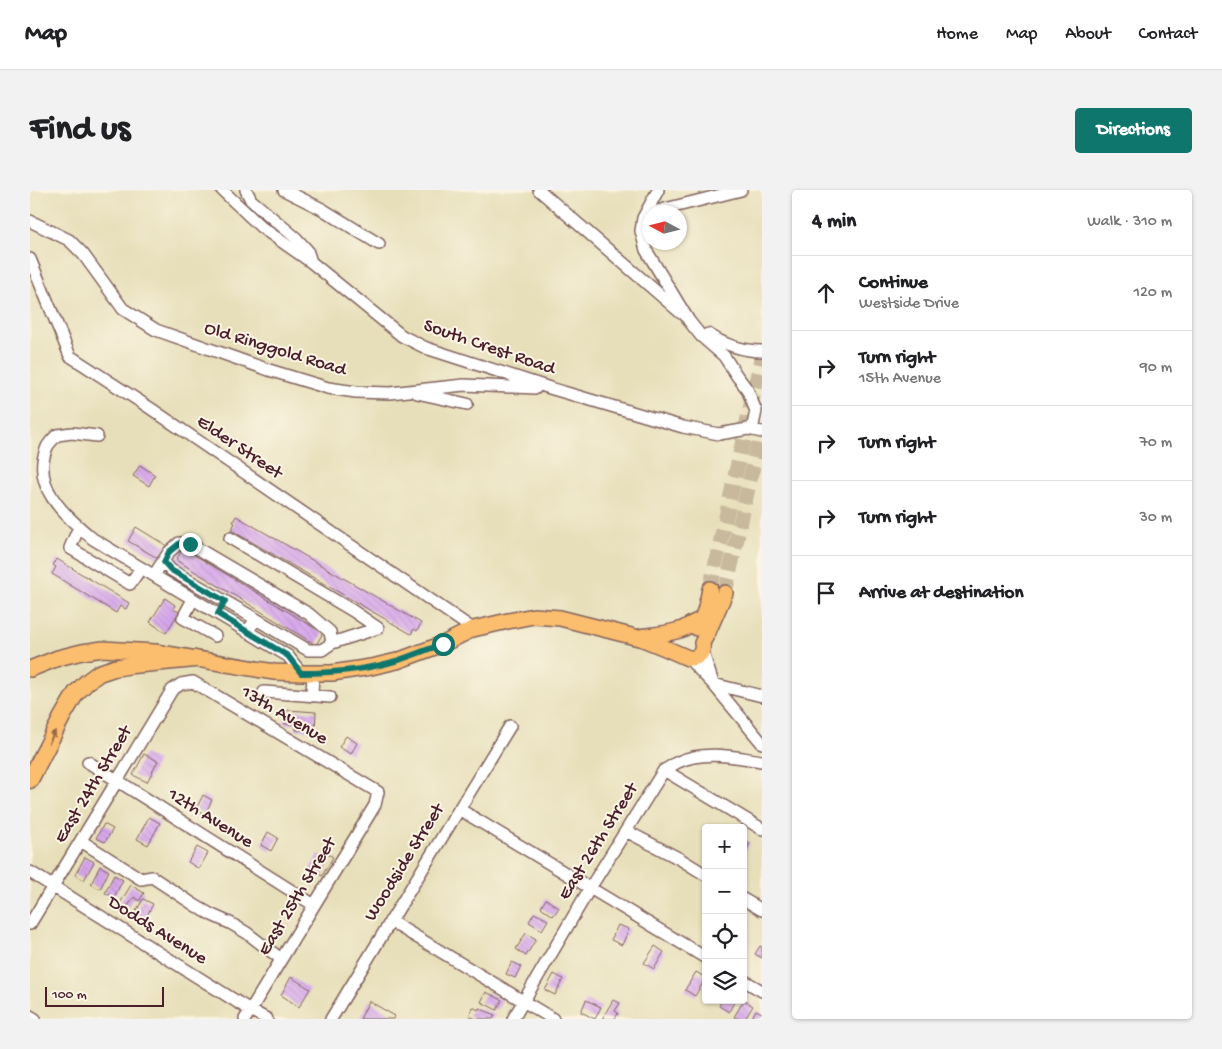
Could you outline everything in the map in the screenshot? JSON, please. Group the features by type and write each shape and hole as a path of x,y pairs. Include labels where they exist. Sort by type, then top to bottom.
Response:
{"highway":[{"path":"30,780 76,693 99,673 132,665 196,659"}],"main road":[{"path":"694,642 706,609 710,589"},
{"path":"686,658 682,654 680,646 694,642 708,632 725,593"},
{"path":"30,669 58,658 103,649 155,652 274,672 307,673 352,670 397,661 443,644 473,629 534,616 560,618 639,638 686,658"},
{"path":"639,638 669,633 687,627 697,620 702,620"},
{"path":"639,638 694,642"}],"street":[{"name":"South Crest Road","path":"222,190 261,227 311,262 402,336 426,348 552,389 683,427 719,434 748,429 757,431"},
{"path":"246,190 251,200 296,238 307,250 311,262"},
{"path":"284,190 322,209 378,244"},
{"path":"539,190 689,321 717,340 750,351 762,351"},
{"path":"653,205 658,190"},
{"path":"686,205 741,190"},
{"path":"30,221 48,231"},
{"name":"Old Ringgold Road","path":"30,231 48,231 69,240 83,254 123,309 156,330 269,370 328,388 356,392 390,393 464,384 552,389"},
{"path":"646,250 689,321 724,356 748,389 756,411 757,431"},
{"name":"Elder Street","path":"30,259 70,356 473,629"},
{"path":"408,392 467,404"},
{"path":"97,436 72,433 56,435 47,446 42,465 44,483 54,502 93,539 288,656 307,673 312,696"},
{"path":"79,527 70,548 130,584 141,568"},
{"path":"164,562 171,570 308,650 322,650 332,643 378,628 353,610 230,538"},
{"path":"154,575 169,552 180,543 190,544 309,614 330,632 332,643"},
{"path":"194,599 183,618 215,636"},
{"path":"218,614 225,601"},
{"path":"247,632 256,619"},
{"path":"694,642 713,684"},
{"path":"686,658 713,684 762,743"},
{"name":"13th Avenue","path":"172,690 181,684 194,682 378,792"},
{"path":"713,684 762,696"},
{"name":"East 24th Street","path":"30,924 172,690"},
{"path":"264,692 330,697"},
{"name":"Woodside Street","path":"330,1019 510,726"},
{"path":"664,770 679,762 695,757 714,755 762,761"},
{"name":"12th Avenue","path":"88,762 314,905"},
{"path":"664,770 762,829"},
{"name":"East 26th Street","path":"513,1019 590,888 664,770"},
{"name":"East 25th Street","path":"248,1015 375,805 378,792"},
{"path":"459,810 702,956"},
{"path":"626,831 702,873"},
{"path":"81,841 141,879 152,877 196,906 230,922 281,959"},
{"name":"Dodds Avenue","path":"30,872 248,1015 267,1019"},
{"path":"747,901 762,910"},
{"path":"390,921 553,1019"},
{"path":"747,982 762,991"},
{"path":"30,1016 35,1019"}],"building":[{"path":"140,465 155,475 149,486 133,476"},
{"path":"236,516 421,623 417,631 414,629 411,634 231,530"},
{"path":"136,527 167,546 159,559 128,541"},
{"path":"183,548 323,633 316,645 176,560"},
{"path":"57,559 129,603 126,609 120,606 116,613 52,574 56,567 53,565"},
{"path":"165,598 175,605 173,609 179,612 166,633 150,622"},
{"path":"288,710 316,712 315,730 296,730 296,723 285,724"},
{"path":"346,736 357,743 351,754 339,747"},
{"path":"144,754 158,761 147,782 133,775"},
{"path":"203,795 212,800 205,814 196,809"},
{"path":"149,817 160,823 148,845 137,839"},
{"path":"104,824 113,829 105,842 96,838"},
{"path":"268,832 278,838 271,851 261,845"},
{"path":"197,847 208,853 199,869 188,862"},
{"path":"326,853 333,857 322,876 310,869 319,854 324,857"},
{"path":"85,857 94,862 84,880 75,875"},
{"path":"100,866 109,871 100,889 91,884"},
{"path":"114,875 123,880 114,897 105,893"},
{"path":"131,885 144,893 139,901 134,897 126,909 119,905"},
{"path":"143,899 153,904 144,921 134,915"},
{"path":"546,899 559,908 553,916 541,907"},
{"path":"534,913 548,920 542,930 529,922"},
{"path":"618,925 629,929 622,945 611,940"},
{"path":"526,933 536,939 526,956 516,949"},
{"path":"655,946 664,952 654,969 644,963"},
{"path":"760,946 762,947 762,958 755,954"},
{"path":"512,962 521,966 515,978 506,974"},
{"path":"696,972 702,976 702,985 695,996 685,990"},
{"path":"554,974 563,979 555,995 545,990"},
{"path":"291,977 310,989 299,1007 281,995"},
{"path":"486,992 502,1000 497,1010 481,1002"},
{"path":"586,1000 601,1007 595,1019 581,1012"},
{"path":"613,1000 620,1003 615,1011 618,1013 615,1019 602,1019"},
{"path":"369,1001 395,1016 393,1019 360,1019"},
{"path":"747,1002 753,1006 745,1019 734,1017 742,1004 747,1004"},
{"path":"720,1004 733,1004 729,1012 719,1006"},
{"path":"473,1007 495,1015 493,1019 476,1019 469,1016"},
{"path":"756,1010 762,1013 762,1019 751,1019"}],"tunnel":[{"path":"710,589 762,355"},
{"path":"725,593 762,425"}],"route":[{"path":"190,544 180,543 169,552 164,562 171,570 225,601 218,614 288,656 301,673 352,670 397,661 443,644"}]}
